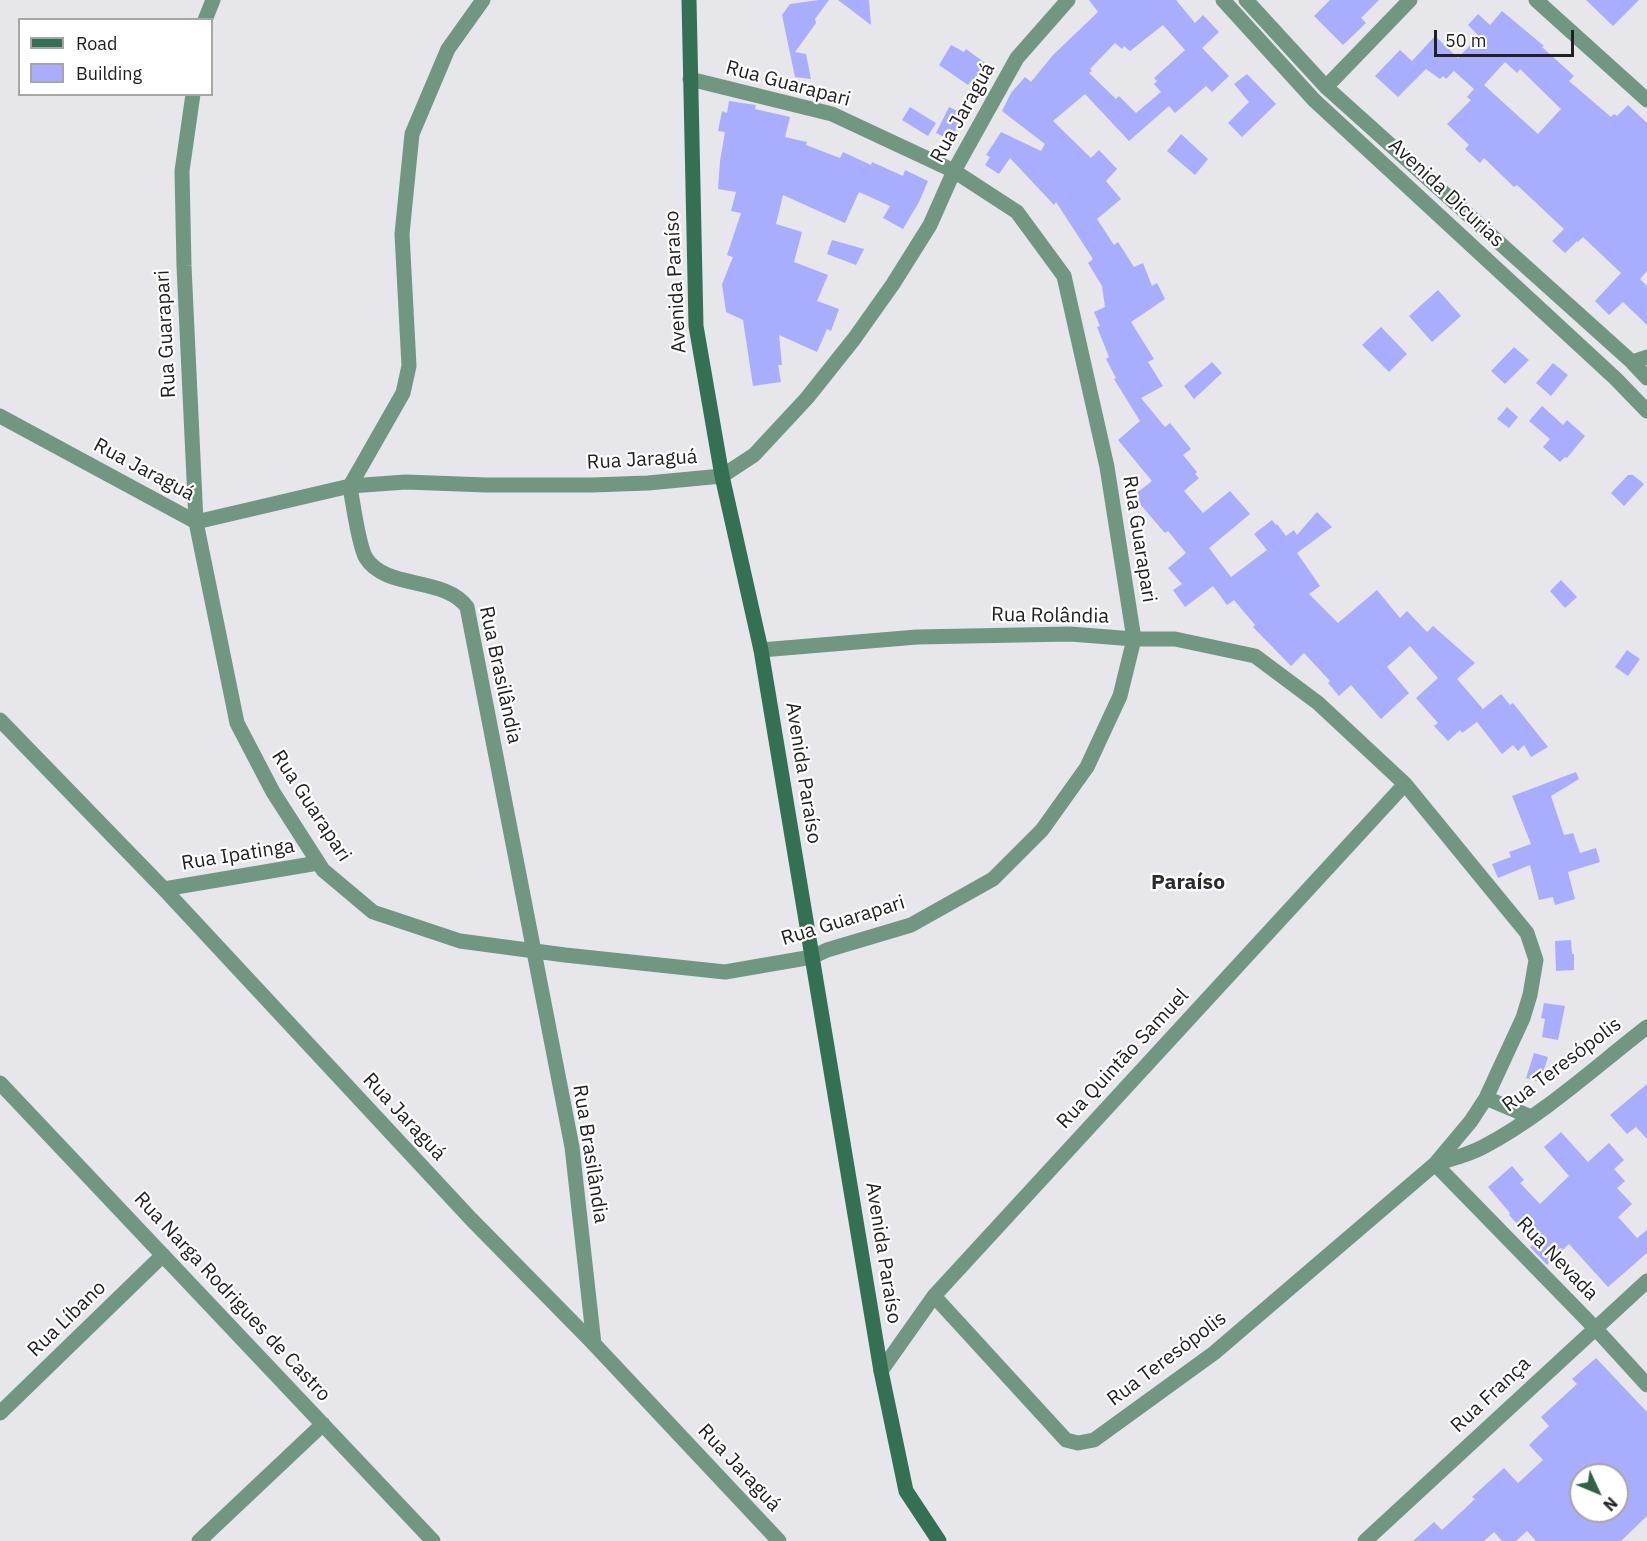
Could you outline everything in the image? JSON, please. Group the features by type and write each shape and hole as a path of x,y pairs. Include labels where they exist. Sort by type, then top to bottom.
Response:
{"main road":[{"name":"Avenida Paraíso","path":"689,0 696,326 722,476 761,650 881,1371 906,1491 939,1541"}],"street":[{"path":"206,18 213,0"},
{"path":"350,486 403,393 409,366 402,234 412,134 448,49 483,0"},
{"name":"Rua Jaraguá","path":"0,416 196,522 350,486 406,482 592,485 648,483 722,476 754,455 807,398 854,339 893,284 930,225 954,171 1017,58 1068,0"},
{"name":"Avenida Dicurias","path":"1223,0 1314,100 1616,379 1647,411"},
{"name":"Avenida Dicurias","path":"1246,0 1326,87 1647,378"},
{"path":"1326,87 1410,0"},
{"path":"1536,0 1647,100"},
{"name":"Rua Guarapari","path":"193,96 182,171 196,522 237,723 273,792 323,870 373,912 460,941 725,972 812,957 826,950 911,925 993,879 1042,830 1087,767 1120,696 1134,639 1107,466 1064,276 1017,212 954,171 832,114 690,79"},
{"path":"1632,362 1647,357"},
{"name":"Rua Brasilândia","path":"350,486 365,557 379,570 460,597 467,607 532,951 572,1147 594,1344"},
{"name":"Rua Rolândia","path":"761,650 917,637 1070,634 1134,639 1175,639 1255,656 1318,703 1405,784 1469,863"},
{"name":"Rua Jaraguá","path":"0,720 164,889 471,1219 594,1344 779,1541"},
{"name":"Rua Quintão Samuel","path":"881,1371 934,1296 1405,784"},
{"name":"Rua Ipatinga","path":"164,889 318,863"},
{"name":"Rua Teresópolis","path":"934,1296 1066,1440 1078,1443 1094,1440 1214,1353 1435,1164 1471,1121 1486,1098 1523,1018 1530,996 1536,960 1527,933 1469,863"},
{"name":"Rua Teresópolis","path":"1435,1164 1481,1149 1531,1117 1647,1027"},
{"name":"Rua Narga Rodrigues de Castro","path":"1,1087 433,1541"},
{"path":"1486,1098 1531,1117"},
{"name":"Rua Nevada","path":"1435,1164 1595,1328 1647,1385"},
{"name":"Rua Líbano","path":"0,1413 163,1256"},
{"name":"Rua França","path":"1365,1541 1647,1281"},
{"path":"199,1541 323,1424"}],"building":[{"path":"829,0 795,52 806,54 811,79 795,77 782,15 790,4"},
{"path":"838,0 869,0 871,25"},
{"path":"1089,0 1176,0 1195,23 1203,15 1219,32 1202,48 1229,76 1212,92 1206,86 1175,113 1169,106 1129,141 1085,94 1053,121 1091,158 1099,150 1117,169 1106,181 1121,199 1097,219 1114,245 1118,242 1134,267 1143,263 1152,286 1157,283 1165,299 1131,322 1154,359 1148,362 1163,386 1141,398 1165,427 1170,423 1191,449 1183,455 1199,478 1184,491 1203,513 1230,491 1250,514 1209,548 1231,577 1267,550 1254,534 1272,520 1286,536 1294,530 1297,535 1317,512 1332,527 1297,553 1320,586 1309,594 1338,623 1377,590 1400,618 1407,611 1427,632 1433,626 1475,663 1457,679 1483,709 1501,694 1510,705 1513,703 1548,747 1531,757 1524,745 1518,751 1513,745 1502,754 1477,722 1462,733 1460,730 1448,741 1434,726 1438,723 1416,698 1438,678 1410,646 1387,667 1409,693 1381,719 1351,685 1339,696 1328,683 1330,681 1304,653 1291,666 1253,627 1255,625 1234,600 1227,605 1213,586 1185,607 1173,590 1182,584 1168,568 1186,553 1133,496 1152,481 1118,440 1140,421 1114,379 1116,378 1106,359 1109,357 1097,327 1100,326 1094,312 1105,307 1102,286 1088,263 1093,259 1056,202 1054,205 1010,158 999,174 985,165 990,157 986,155 1001,132 1041,151 1045,144 1002,111 1011,93 1025,77 1031,82 1053,55 1098,12","holes":["1163,25 1185,50 1154,78 1157,81 1154,84 1161,92 1136,113 1119,96 1116,99 1089,73 1092,71 1090,69 1115,43 1122,49 1124,46 1130,51"]},
{"path":"1330,0 1379,0 1361,18 1366,23 1343,45 1314,16"},
{"path":"1586,0 1639,0 1613,26"},
{"path":"1502,11 1544,46 1542,47 1574,76 1569,81 1611,117 1614,114 1617,116 1628,105 1647,123 1647,271 1640,279 1647,286 1647,325 1623,302 1609,315 1595,301 1621,273 1583,237 1565,253 1552,241 1564,229 1484,158 1480,163 1465,149 1469,145 1447,124 1471,100 1467,97 1474,89 1454,71 1446,79 1443,76 1440,79 1426,69 1398,97 1375,76 1400,50 1412,61 1435,36 1458,58 1479,36 1468,25 1478,14 1490,25","holes":["1505,62 1517,73 1520,69 1561,109 1538,134 1484,85"]},
{"path":"951,45 964,52 966,49 992,68 978,86 971,81 968,85 939,65"},
{"path":"1247,74 1276,104 1242,137 1228,123 1249,102 1234,84"},
{"path":"729,101 756,105 755,109 790,117 785,137 807,142 806,145 840,158 843,152 903,176 905,170 928,181 903,229 883,218 890,206 859,192 845,223 783,195 776,224 802,232 794,262 828,275 817,301 839,309 831,331 827,329 817,352 779,335 782,365 778,365 781,382 753,386 743,320 726,312 722,284 733,257 727,255 741,213 731,211 736,192 718,189 725,132 718,131 722,111 727,113"},
{"path":"910,107 936,123 928,136 902,120"},
{"path":"949,107 964,114 951,140 936,133"},
{"path":"1181,134 1208,159 1195,175 1167,151"},
{"path":"832,240 864,249 856,265 827,254"},
{"path":"1438,290 1461,316 1432,342 1409,316"},
{"path":"1381,327 1407,354 1389,372 1362,345"},
{"path":"1514,347 1529,360 1505,384 1491,371"},
{"path":"1212,362 1222,373 1194,399 1184,386"},
{"path":"1553,363 1568,375 1551,396 1536,383"},
{"path":"1542,406 1563,425 1567,420 1585,436 1567,458 1565,457 1560,462 1543,447 1550,439 1529,421"},
{"path":"1507,407 1518,417 1509,428 1497,419"},
{"path":"1628,475 1633,475 1644,484 1624,506 1611,493"},
{"path":"1561,580 1577,597 1565,608 1550,591"},
{"path":"1627,650 1640,659 1628,676 1615,667"},
{"path":"1576,772 1579,779 1551,796 1564,835 1573,833 1580,853 1596,848 1600,862 1568,872 1575,899 1555,905 1553,897 1539,900 1530,865 1498,878 1492,864 1511,857 1509,852 1531,844 1512,796"},
{"path":"1571,940 1574,970 1556,971 1555,941"},
{"path":"1544,1003 1565,1006 1558,1040 1542,1037 1545,1019 1541,1018"},
{"path":"1534,1053 1548,1057 1540,1082 1526,1078"},
{"path":"1647,1084 1647,1139 1636,1127 1627,1134 1610,1115"},
{"path":"1561,1132 1588,1162 1609,1143 1624,1160 1614,1169 1625,1181 1617,1188 1632,1204 1618,1217 1637,1238 1647,1230 1647,1253 1608,1287 1569,1244 1547,1265 1530,1247 1535,1243 1509,1215 1510,1213 1488,1187 1512,1166 1524,1180 1520,1183 1540,1204 1569,1176 1544,1147"},
{"path":"1596,1358 1647,1412 1647,1516 1621,1541 1536,1541 1527,1531 1516,1541 1502,1541 1494,1532 1484,1541 1413,1541 1434,1522 1442,1530 1475,1499 1472,1497 1504,1468 1518,1483 1543,1460 1529,1445 1549,1426 1541,1417 1577,1384 1572,1379"}],"district":[{"name":"Paraíso","path":"1188,883"}]}
